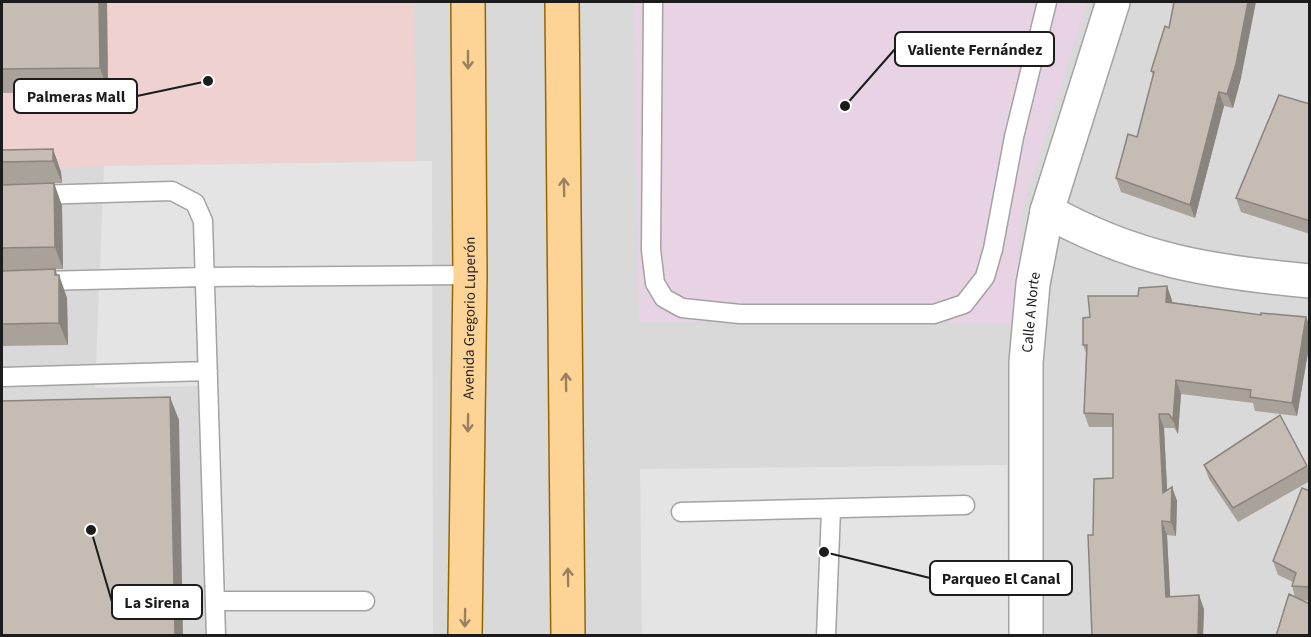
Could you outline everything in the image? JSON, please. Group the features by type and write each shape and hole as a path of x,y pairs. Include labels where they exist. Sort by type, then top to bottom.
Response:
{"main road":[{"name":"Avenida Gregorio Luperón","path":"465,636 470,275 468,2"},
{"path":"562,2 568,636"}],"street":[{"name":"Calle A Norte","path":"1026,636 1026,362 1033,284 1047,211 1113,2"},
{"path":"1047,211 1085,232 1139,253 1231,274 1310,281"}],"lane":[{"path":"653,2 651,250 656,283 664,298 682,308 740,314 934,314 964,304 985,277 993,249 1014,137 1047,2"},
{"path":"2,196 172,191 184,195 195,203 203,221 216,636"},
{"path":"2,282 205,276 470,275"},
{"path":"2,377 208,371"},
{"path":"681,512 965,505"},
{"path":"826,636 831,510"},
{"path":"215,601 365,601"}],"shaded area":[{"path":"2,2 1309,2 1309,635 2,635"},
{"path":"2,2 414,2 416,161 2,168"},
{"path":"634,2 1087,2 1022,211 1013,323 639,321"},
{"path":"432,161 433,635 206,635 198,386 95,388 104,166"},
{"path":"1007,465 1008,635 642,635 640,469"}],"building":[{"path":"2,2 99,2 100,68 2,69"},
{"path":"1174,2 1248,2 1236,64 1227,94 1219,92 1190,205 1116,178 1128,134 1137,137 1154,72 1151,71 1165,26 1169,28"},
{"path":"1279,95 1310,104 1310,221 1236,198"},
{"path":"53,149 53,161 2,162 2,150"},
{"path":"54,183 55,247 2,248 2,185"},
{"path":"55,269 55,275 59,275 59,323 2,324 2,271"},
{"path":"1167,286 1166,302 1261,315 1261,313 1306,317 1292,403 1250,397 1251,390 1176,380 1173,420 1169,414 1159,414 1163,493 1172,487 1171,522 1162,521 1166,597 1199,595 1198,636 1092,636 1088,535 1093,535 1094,479 1113,478 1113,414 1084,413 1087,345 1083,345 1083,318 1090,317 1088,296 1138,296 1139,288"},
{"path":"170,397 175,636 2,636 2,401"},
{"path":"1280,415 1307,466 1233,508 1204,465"},
{"path":"1302,488 1310,491 1310,587 1292,586 1296,573 1273,561"},
{"path":"1289,594 1310,604 1310,636 1276,636"}],"place":[{"name":"Palmeras Mall","path":"208,81"},
{"name":"Valiente Fernández","path":"845,106"},
{"name":"La Sirena","path":"91,530"},
{"name":"Parqueo El Canal","path":"824,552"}]}
